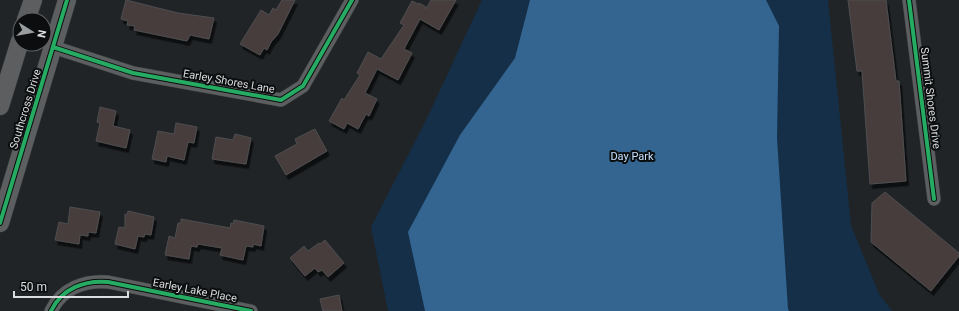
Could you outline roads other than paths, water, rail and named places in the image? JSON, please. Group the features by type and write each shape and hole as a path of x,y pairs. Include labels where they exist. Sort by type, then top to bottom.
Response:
{"street":[{"path":"29,12 33,0"},
{"name":"Southcross Drive","path":"0,223 67,0"},
{"name":"Earley Shores Lane","path":"53,47 133,73 281,100 303,86 352,0"},
{"name":"Summit Shores Drive","path":"909,0 934,199"},
{"path":"0,106 17,52"},
{"name":"Earley Lake Place","path":"51,311 68,290 87,282 98,281 252,311"}],"park label":[{"name":"Day Park","path":"632,156"}]}
